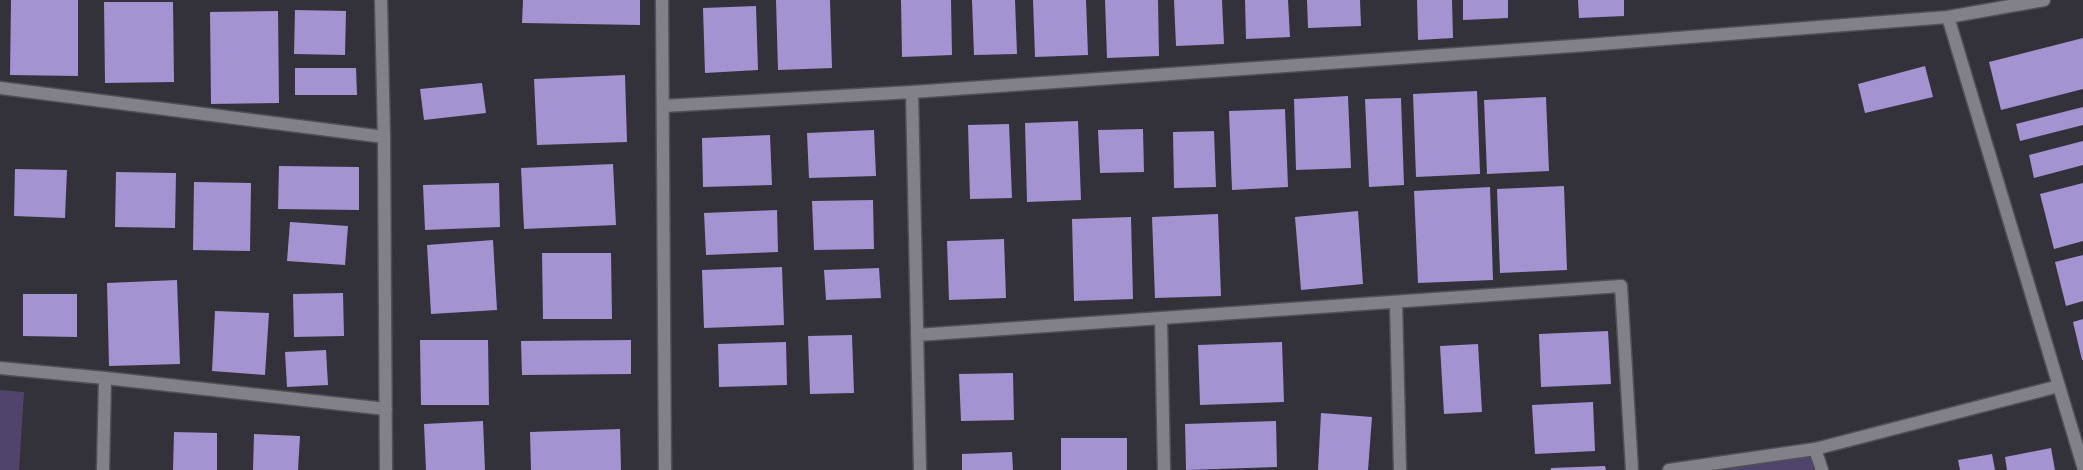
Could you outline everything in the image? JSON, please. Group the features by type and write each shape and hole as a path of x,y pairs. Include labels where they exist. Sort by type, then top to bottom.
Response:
{"street":[{"path":"381,0 384,137 386,470"},
{"path":"662,0 665,470"},
{"path":"663,106 912,92 1587,45 1948,17 2044,0"},
{"path":"1948,17 2083,466"},
{"path":"0,88 384,137"},
{"path":"912,92 920,470"},
{"path":"917,335 1620,286 1632,470"},
{"path":"1396,302 1400,470"},
{"path":"1161,318 1164,470"},
{"path":"0,368 386,409"},
{"path":"103,470 104,378"},
{"path":"1669,470 1815,449 2059,386"},
{"path":"1815,449 1822,470"}],"shaded area":[{"path":"0,390 24,392 19,470 0,470"},
{"path":"1815,449 1822,470 1669,470"}],"building":[{"path":"11,0 78,0 78,76 10,75"},
{"path":"523,0 640,0 640,25 522,23"},
{"path":"776,0 830,0 832,68 778,70"},
{"path":"901,0 951,0 952,55 902,57"},
{"path":"972,0 1015,0 1017,54 974,55"},
{"path":"1033,0 1086,0 1088,55 1035,57"},
{"path":"1105,0 1158,0 1159,56 1107,58"},
{"path":"1174,0 1222,0 1224,44 1176,46"},
{"path":"1245,0 1288,0 1290,37 1246,39"},
{"path":"1307,0 1360,0 1361,26 1308,28"},
{"path":"1417,0 1452,0 1453,38 1418,40"},
{"path":"1463,0 1508,0 1508,18 1463,20"},
{"path":"1578,0 1624,0 1624,16 1579,18"},
{"path":"104,2 173,2 174,82 105,83"},
{"path":"756,6 758,70 705,73 703,8"},
{"path":"295,10 346,11 345,55 294,54"},
{"path":"278,11 279,103 211,104 210,12"},
{"path":"2083,38 2083,89 2001,110 1989,62"},
{"path":"1925,66 1933,97 1865,113 1858,84"},
{"path":"295,68 356,68 357,95 295,95"},
{"path":"625,75 627,142 537,145 534,79"},
{"path":"482,83 486,113 424,120 420,89"},
{"path":"1477,91 1480,174 1416,177 1413,94"},
{"path":"1348,96 1351,168 1296,170 1294,99"},
{"path":"1546,97 1549,171 1487,174 1484,100"},
{"path":"1401,98 1404,185 1369,187 1365,99"},
{"path":"2083,107 2083,125 2020,141 2016,124"},
{"path":"1285,109 1288,187 1232,190 1229,111"},
{"path":"1078,121 1081,200 1027,202 1025,123"},
{"path":"1009,124 1012,198 970,199 968,125"},
{"path":"1143,129 1144,172 1100,173 1098,130"},
{"path":"874,130 876,176 809,178 807,133"},
{"path":"1214,131 1216,187 1174,188 1173,132"},
{"path":"770,135 772,185 703,187 702,138"},
{"path":"2083,141 2083,165 2034,178 2029,155"},
{"path":"613,164 616,225 524,229 521,168"},
{"path":"279,166 359,167 359,210 278,209"},
{"path":"15,169 67,170 65,218 14,216"},
{"path":"116,172 176,173 175,228 115,227"},
{"path":"194,182 251,183 250,251 193,250"},
{"path":"499,183 500,227 425,230 423,185"},
{"path":"2083,183 2083,241 2054,249 2040,194"},
{"path":"1564,186 1567,270 1500,273 1497,189"},
{"path":"1490,187 1493,280 1418,283 1414,191"},
{"path":"873,200 874,249 814,250 812,201"},
{"path":"777,210 778,252 706,255 704,213"},
{"path":"1358,211 1363,284 1301,290 1295,217"},
{"path":"1218,214 1221,296 1155,298 1152,217"},
{"path":"1131,217 1133,299 1074,301 1072,219"},
{"path":"290,222 348,226 345,265 287,261"},
{"path":"1004,239 1006,298 949,300 947,241"},
{"path":"493,240 497,310 431,314 427,245"},
{"path":"542,253 611,253 612,319 543,319"},
{"path":"2083,255 2083,301 2066,306 2055,262"},
{"path":"782,267 784,325 704,328 702,270"},
{"path":"879,268 881,298 826,300 824,270"},
{"path":"177,280 180,364 109,366 107,283"},
{"path":"343,293 344,336 294,337 293,294"},
{"path":"23,294 77,294 77,337 23,336"},
{"path":"215,311 269,313 265,375 212,371"},
{"path":"2083,319 2083,360 2082,360 2073,322"},
{"path":"1608,331 1611,384 1541,387 1539,334"},
{"path":"852,335 854,393 810,394 808,336"},
{"path":"420,340 488,340 489,405 421,405"},
{"path":"631,340 631,374 522,375 521,341"},
{"path":"786,342 787,385 719,387 718,344"},
{"path":"1282,342 1284,402 1200,405 1198,345"},
{"path":"1478,344 1482,412 1444,414 1440,346"},
{"path":"326,350 328,385 287,387 285,352"},
{"path":"1013,373 1014,420 961,421 959,374"},
{"path":"1593,402 1595,451 1535,454 1532,405"},
{"path":"1321,413 1372,417 1368,470 1318,470"},
{"path":"483,421 485,470 426,470 424,424"},
{"path":"1276,421 1277,467 1186,470 1185,424"},
{"path":"620,429 621,470 531,470 530,432"},
{"path":"174,432 217,433 217,470 173,470"},
{"path":"254,434 300,436 298,470 253,470"},
{"path":"1061,438 1127,438 1127,470 1061,470"},
{"path":"2051,448 2055,470 2007,470 2005,457"},
{"path":"1012,452 1013,470 962,470 962,454"},
{"path":"1992,454 1995,470 1960,470 1958,460"},
{"path":"1605,466 1606,470 1551,470 1551,468"}]}
